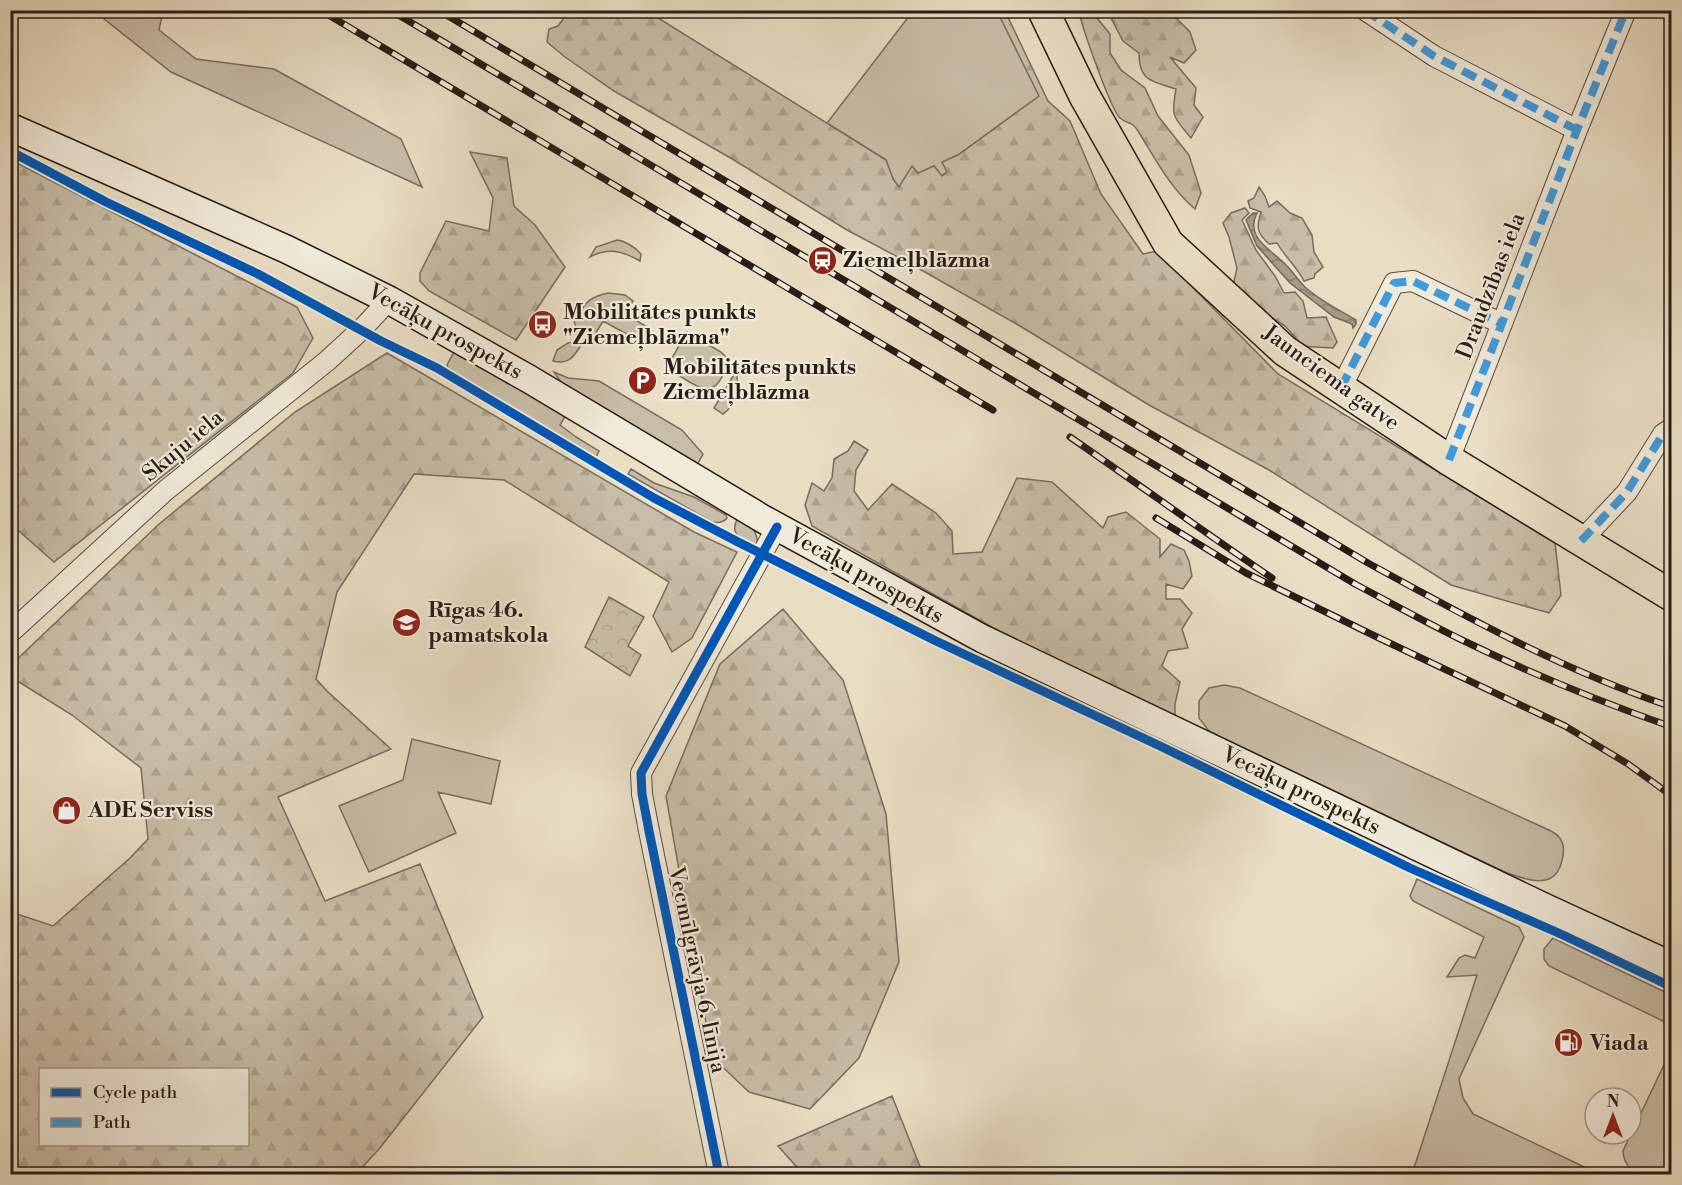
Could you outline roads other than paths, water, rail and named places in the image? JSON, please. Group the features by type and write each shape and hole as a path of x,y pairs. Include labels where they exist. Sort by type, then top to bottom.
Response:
{"main road":[{"name":"Jaunciema gatve","path":"1043,10 1084,95 1168,243 1285,351 1449,460 1671,596"},
{"name":"Vecāķu prospekts","path":"10,127 286,249 389,300 530,379 777,527 983,639 1671,966"}],"street":[{"path":"1365,10 1434,56 1577,130"},
{"name":"Draudzības iela","path":"1449,460 1626,10"},
{"path":"1341,388 1394,283 1413,281 1502,324"},
{"name":"Skuju iela","path":"10,633 165,491 327,361 389,300"},
{"path":"1581,541 1627,492 1663,434 1671,428"},
{"name":"Vecmīlgrāvja 6. līnija","path":"719,1174 649,831 642,794 641,773 777,527"}],"water":[{"path":"1253,213 1257,213 1254,230 1261,243 1311,292 1356,320 1353,328 1352,324 1334,317 1290,283 1257,246 1246,220"}],"railway":[{"path":"320,10 993,410"},
{"path":"390,10 1355,584 1515,665 1593,698 1672,727"},
{"path":"438,10 1368,563 1517,642 1593,677 1672,707"},
{"path":"1070,437 1272,578"},
{"path":"1156,518 1246,573 1565,726 1628,764 1672,796"}],"place":[{"name":"Ziemeļblāzma","path":"822,260"},
{"name":"Mobilitātes punkts \"Ziemeļblāzma\"","path":"542,325"},
{"name":"Mobilitātes punkts Ziemeļblāzma","path":"642,380"},
{"name":"Rīgas 46. pamatskola","path":"407,623"},
{"name":"ADE Serviss","path":"67,810"},
{"name":"Viada","path":"1569,1043"}]}
